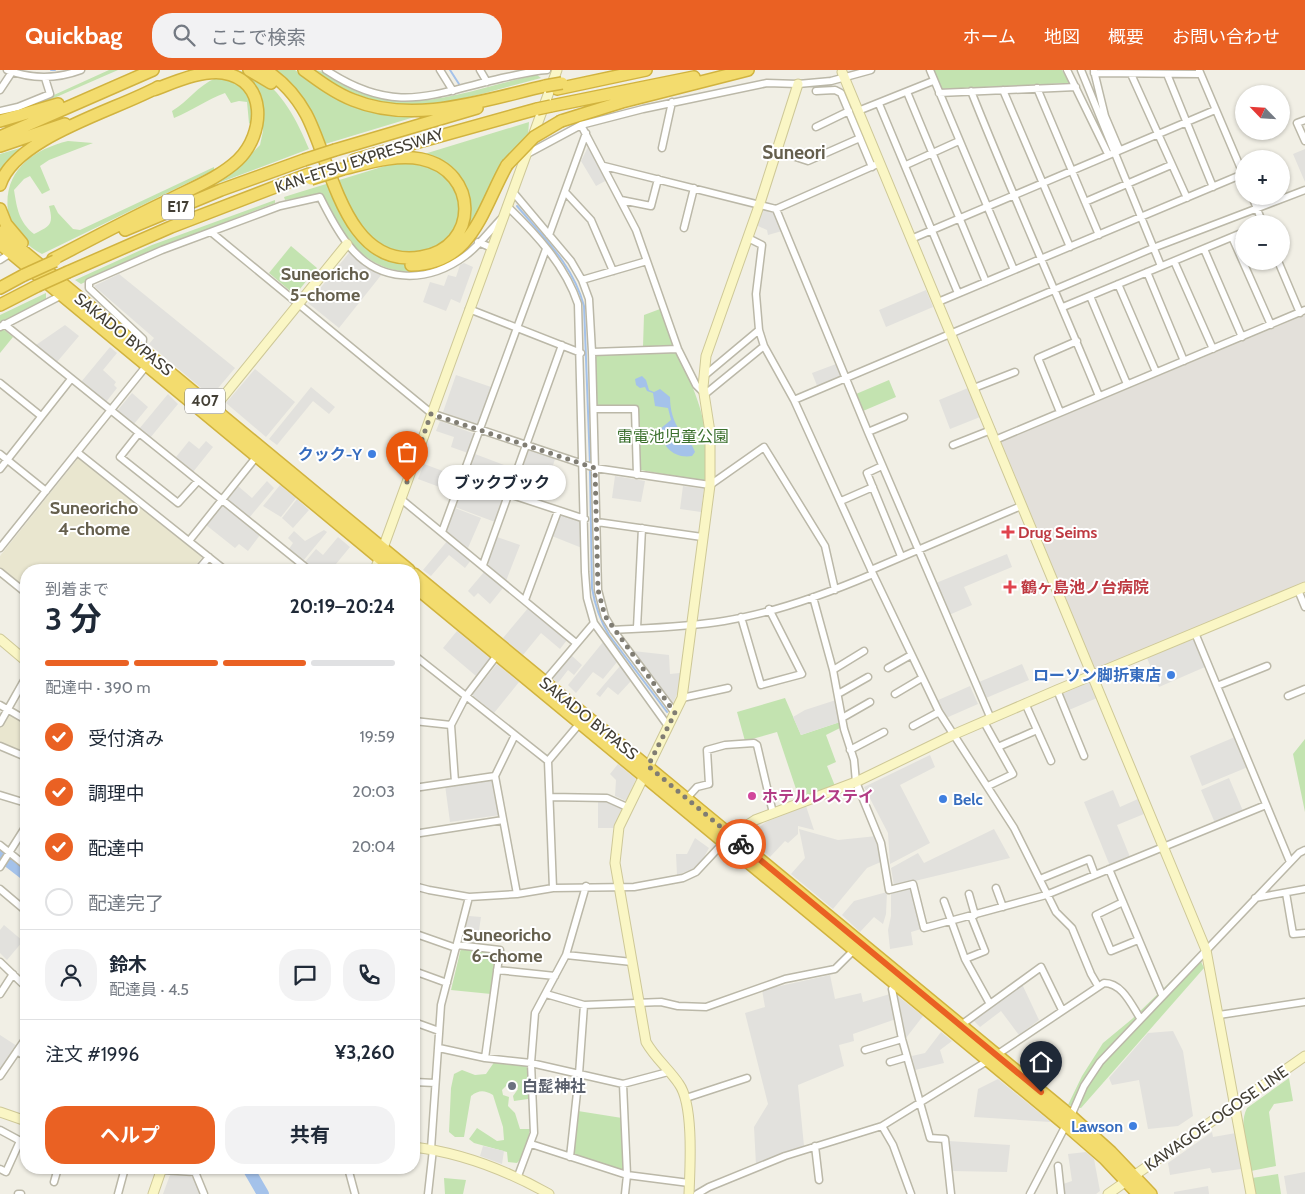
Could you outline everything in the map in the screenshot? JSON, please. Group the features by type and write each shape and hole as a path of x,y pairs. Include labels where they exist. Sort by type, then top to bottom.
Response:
{"highway":[{"path":"0,146 96,114 152,90 189,70"},
{"path":"249,70 276,86 298,115 339,212 351,234 372,254 389,262 408,266 426,264 453,253 475,229 507,165 534,136 561,121 622,102 748,70"},
{"path":"265,70 288,89 301,105 350,220 370,243 394,256 421,257 443,249 459,232 464,217 463,192 455,178 443,167 420,159 404,158 342,166"},
{"path":"304,70 353,100 374,107 399,111 452,106 544,89"},
{"path":"560,86 637,70"},
{"name":"KAN-ETSU EXPRESSWAY","path":"0,288 54,260 165,212 304,160 544,89 646,70"},
{"name":"KAN-ETSU EXPRESSWAY","path":"0,305 37,286 171,227 310,177 452,130 551,106 669,81 735,70"},
{"path":"0,137 151,71"},
{"path":"54,260 212,178 238,160 253,141 258,127 257,106 248,88 232,76 222,73 208,74 152,90"},
{"path":"0,121 52,105 88,97"},
{"path":"0,185 11,164 25,152 96,114"},
{"path":"0,209 6,224 17,239 105,319"},
{"name":"SAKADO BYPASS","path":"0,232 214,408 381,553 389,564"},
{"name":"SAKADO BYPASS","path":"0,244 4,257 62,295 257,456 381,553 399,564"},
{"name":"SAKADO BYPASS","path":"420,579 545,682 896,984 992,1058 1069,1121 1151,1194"},
{"name":"SAKADO BYPASS","path":"420,591 580,723 687,798 727,839 961,1025 992,1058"},
{"name":"SAKADO BYPASS","path":"1132,1178 1138,1194"}],"street":[{"path":"0,90 9,71 26,76 46,78 80,70"},
{"path":"326,70 362,90 386,97 418,99 538,70 547,70"},
{"path":"440,70 453,91"},
{"path":"480,70 487,82"},
{"path":"377,564 558,70"},
{"path":"527,154 581,124 672,102 767,83 798,84 871,70"},
{"path":"930,70 1014,270"},
{"path":"1067,70 1113,152"},
{"path":"1081,70 1161,266"},
{"path":"1113,152 1094,72 1131,74 1200,72 1235,157"},
{"path":"1131,74 1186,198"},
{"path":"1166,74 1213,187"},
{"path":"843,75 860,138 876,165"},
{"path":"0,111 18,107 50,94 46,78"},
{"path":"816,127 934,81"},
{"path":"689,1194 688,1107 680,1085 646,1042 614,863 615,846 619,827 628,807 682,698 710,485 710,432 702,377 711,341 760,203 798,84"},
{"path":"939,93 1076,87"},
{"path":"1037,88 1099,235"},
{"path":"816,91 835,90 841,93 853,111 876,165 911,238 1206,950 1220,1016 1251,1194"},
{"path":"1003,90 1070,247"},
{"path":"907,92 986,282"},
{"path":"971,92 1012,195 1042,258 1099,396"},
{"path":"662,148 672,102"},
{"path":"879,104 933,229 958,293"},
{"path":"911,238 1215,110"},
{"path":"1305,120 1298,123 1305,141"},
{"path":"581,124 636,230 678,349 696,385 703,394"},
{"path":"549,234 566,193 586,133"},
{"path":"777,151 808,161 860,138"},
{"path":"906,165 959,141"},
{"path":"604,166 776,208 876,165"},
{"path":"1085,202 1171,165"},
{"path":"621,200 651,206 658,179"},
{"path":"938,302 1235,179"},
{"path":"684,228 694,188"},
{"path":"794,400 846,380 1153,248 1230,217 1257,209 1305,190"},
{"path":"513,192 549,234 582,280 589,299 594,409 598,590 605,616 613,630 675,713"},
{"path":"566,193 592,220 613,271"},
{"path":"142,349 143,339 89,288 89,282 162,250 280,206 320,197 348,244 374,266 405,277 430,275 448,268 467,255 504,216"},
{"path":"1255,205 1259,215"},
{"path":"507,206 546,249 571,283 578,304 587,598 594,623 668,726"},
{"path":"776,208 998,747 1013,774 988,786"},
{"path":"211,232 431,414 595,468 710,485 761,448 767,448 825,546 835,590"},
{"path":"1063,307 1235,236"},
{"path":"1232,237 1271,325"},
{"path":"748,238 762,245 757,278 758,330 764,346 794,400 872,572 939,712 1014,828 1046,895 1056,912 1072,928 1098,986"},
{"path":"478,242 492,248"},
{"path":"214,408 348,244"},
{"path":"1204,248 1242,337"},
{"path":"442,532 546,249"},
{"path":"582,280 647,261"},
{"path":"1174,261 1213,348"},
{"path":"995,440 1302,312 1282,270"},
{"path":"1147,272 1184,360"},
{"path":"1118,284 1156,372"},
{"path":"62,295 2,326 139,433 296,564"},
{"path":"1090,296 1127,384"},
{"path":"469,310 581,353"},
{"path":"702,377 758,330"},
{"path":"1060,412 1038,358 1077,341"},
{"path":"483,565 562,345"},
{"path":"703,394 764,346"},
{"path":"592,352 678,349"},
{"path":"0,548 147,365"},
{"path":"974,388 1015,372"},
{"path":"0,469 71,379"},
{"path":"0,383 42,416"},
{"path":"594,409 635,409 637,475"},
{"path":"868,432 904,417"},
{"path":"953,445 991,430"},
{"path":"139,433 120,458 178,503 198,481"},
{"path":"77,452 218,564"},
{"path":"0,454 46,490"},
{"path":"189,541 257,456"},
{"path":"882,466 867,473 901,556"},
{"path":"840,501 873,487"},
{"path":"509,494 585,519"},
{"path":"401,499 576,643"},
{"path":"613,630 691,625 741,617 813,597 835,590 901,556 1021,506"},
{"path":"525,600 558,511"},
{"path":"597,522 702,537"},
{"path":"637,628 642,528"},
{"path":"203,564 209,557"},
{"path":"0,572 20,588"},
{"path":"420,888 469,897 517,894 553,888 586,886 634,887 683,878 696,872 727,839 755,820 856,782 955,734 1092,674 1301,588 1305,607"},
{"path":"813,597 834,670 842,718 854,760 856,782 881,843 889,890 913,884 924,928 1046,895 1266,805"},
{"path":"741,617 761,685 802,674 769,609"},
{"path":"545,682 594,623"},
{"path":"1195,632 1290,862"},
{"path":"0,639 20,656"},
{"path":"834,670 864,651"},
{"path":"455,782 451,725 466,696 498,654"},
{"path":"888,668 911,654"},
{"path":"420,661 548,761"},
{"path":"1217,686 1267,666"},
{"path":"838,694 868,677"},
{"path":"895,694 922,678"},
{"path":"0,722 20,687"},
{"path":"682,698 728,688"},
{"path":"1288,696 1305,689"},
{"path":"1057,690 1084,756"},
{"path":"842,718 870,702"},
{"path":"1025,704 1051,761"},
{"path":"0,705 20,717"},
{"path":"913,726 939,712"},
{"path":"420,722 451,725"},
{"path":"553,888 548,761 580,723"},
{"path":"998,747 1037,730"},
{"path":"850,750 884,732"},
{"path":"515,735 495,776 517,894"},
{"path":"687,798 697,787 709,784 707,750 725,745 754,743 757,745 773,814"},
{"path":"0,746 20,754"},
{"path":"420,787 495,776"},
{"path":"0,795 20,801"},
{"path":"550,797 607,798 628,807"},
{"path":"420,833 503,820"},
{"path":"0,867 20,835"},
{"path":"0,845 20,861"},
{"path":"1030,1194 1069,1121 1084,1086 1100,1062 1255,898 1290,862 1305,850"},
{"path":"1040,879 1089,859 1095,875"},
{"path":"1110,869 1162,995"},
{"path":"518,1176 534,1133 531,1063 535,1014 566,955 586,886"},
{"path":"996,888 1003,907"},
{"path":"0,889 20,906"},
{"path":"1255,898 1305,889"},
{"path":"1286,893 1292,934 1305,933"},
{"path":"965,959 985,950 973,915 969,894"},
{"path":"428,1194 441,1005 469,897"},
{"path":"944,901 950,922 965,959 990,1004"},
{"path":"1123,902 1096,915 1111,952 1138,940"},
{"path":"420,935 456,946 500,950 485,1058"},
{"path":"546,994 584,1004 661,1002 678,1006 706,1008 785,979 835,969 843,964 855,949"},
{"path":"566,955 632,962"},
{"path":"0,962 20,981"},
{"path":"961,1025 1041,967 1062,1010"},
{"path":"497,970 555,976"},
{"path":"420,973 447,983"},
{"path":"0,994 13,974"},
{"path":"697,1194 717,1183 815,1146 882,1126 992,1058 1104,983 1116,986 1122,990 1140,1018"},
{"path":"896,984 892,989 902,1039 930,1138 945,1139 952,1194"},
{"path":"1220,1016 1305,1002"},
{"path":"570,1157 584,1004"},
{"path":"420,1024 439,1031"},
{"path":"865,1050 902,1039"},
{"path":"0,1076 20,1047"},
{"path":"439,1048 485,1058 531,1063 623,1084 668,1072"},
{"name":"KAWAGOE-OGOSE LINE","path":"1108,1194 1305,1056"},
{"path":"890,1062 907,1057"},
{"path":"686,1098 747,1078"},
{"path":"420,1082 435,1083"},
{"path":"623,1084 627,1175 625,1194"},
{"path":"0,1112 20,1119"},
{"path":"882,1126 893,1145 911,1194"},
{"path":"1,1134 20,1142"},
{"path":"531,1144 627,1175 689,1183"},
{"path":"815,1146 819,1180"},
{"path":"0,1169 6,1172 20,1148"},
{"path":"420,1148 432,1149 487,1164 518,1176 549,1194"},
{"path":"1058,1166 1061,1194"},
{"path":"54,1182 56,1174"},
{"path":"118,1194 123,1174"},
{"path":"153,1194 160,1174"},
{"path":"196,1174 204,1194"},
{"path":"349,1174 354,1194"}],"shaded area":[{"path":"589,145 607,180 596,186 581,161"},
{"path":"1305,149 1305,182 1293,154"},
{"path":"766,207 775,211 782,231 768,235 767,230 756,225 762,210"},
{"path":"349,253 364,265 382,274 339,328 308,303"},
{"path":"464,263 473,267 460,303 451,299 446,311 423,302 430,282 444,286 448,275 456,277 460,265"},
{"path":"119,274 235,368 214,393 207,393 149,344 154,338 94,286"},
{"path":"926,290 933,307 886,327 879,310"},
{"path":"1305,315 1305,583 1095,669 1001,442"},
{"path":"65,325 79,336 57,362 36,345"},
{"path":"110,347 117,353 103,370 116,382 114,385 117,388 106,402 81,382"},
{"path":"836,364 842,378 818,388 812,373"},
{"path":"255,369 295,402 266,437 226,403"},
{"path":"456,375 491,387 478,425 443,412"},
{"path":"311,387 335,407 329,414 313,401 277,445 269,439"},
{"path":"968,388 980,417 950,429 939,400"},
{"path":"132,393 148,407 134,424 117,411"},
{"path":"168,394 178,404 150,438 139,429"},
{"path":"440,421 475,434 468,453 451,447 454,437 436,431"},
{"path":"189,441 199,449 206,441 213,447 193,472 176,457"},
{"path":"529,450 555,459 548,481 521,471"},
{"path":"475,454 515,469 495,522 455,507"},
{"path":"79,457 203,556 197,564 20,564 20,584 0,568 0,556"},
{"path":"424,464 459,477 453,492 418,479"},
{"path":"615,476 645,481 641,502 612,498"},
{"path":"267,481 274,488 249,518 227,500 238,486 252,498"},
{"path":"280,485 296,498 281,517 263,506"},
{"path":"683,486 704,489 701,512 680,509"},
{"path":"297,499 309,510 293,528 282,518"},
{"path":"222,504 260,535 248,551 239,544 235,548 206,525"},
{"path":"455,508 481,518 468,548 446,531"},
{"path":"561,514 580,521 582,548 552,536"},
{"path":"324,530 327,532 303,561 289,549 293,543 288,538 294,531 305,541"},
{"path":"338,537 350,547 336,564 308,564 305,562 316,549 323,555"},
{"path":"497,537 520,545 506,581 487,564"},
{"path":"448,540 471,560 465,568 449,555 431,576 423,570"},
{"path":"1007,554 1012,567 964,587 972,605 949,615 936,583"},
{"path":"484,572 503,588 490,604 478,593 474,597 468,591"},
{"path":"529,607 567,640 560,649 541,633 523,655 503,638"},
{"path":"457,631 490,658 476,676 443,648"},
{"path":"1193,639 1205,667 1159,687 1147,658"},
{"path":"603,642 617,662 603,679 593,672 576,693 568,685"},
{"path":"633,651 669,655 670,674 680,673 679,689 673,704"},
{"path":"571,655 582,665 574,675 568,670 558,683 551,678"},
{"path":"497,664 519,682 494,713 472,695"},
{"path":"1022,664 1029,680 986,698 979,682"},
{"path":"620,666 631,681 618,695 608,687 600,697 596,694"},
{"path":"1090,682 1097,698 1069,710 1062,694"},
{"path":"970,686 978,704 946,718 936,701"},
{"path":"836,700 840,722 801,735 793,717 805,710"},
{"path":"8,714 20,721 20,751 0,743 0,728"},
{"path":"1235,737 1248,767 1202,786 1190,756"},
{"path":"930,755 935,767 900,785 930,843 890,864 888,833 864,787"},
{"path":"618,764 636,779 626,801 615,796 616,780 610,774"},
{"path":"494,778 500,815 450,822 445,785"},
{"path":"1229,778 1243,811 1215,823 1201,790"},
{"path":"1113,790 1120,807 1138,799 1144,814 1117,825 1130,857 1110,866 1084,802"},
{"path":"598,801 607,801 622,808 615,828 598,828"},
{"path":"806,806 814,830 798,826 798,834 788,843 785,841 770,857 748,836 766,822"},
{"path":"799,829 838,840 877,836 883,861 867,868 833,909 791,874 805,858"},
{"path":"994,829 1010,858 894,886 891,868 918,853 924,863"},
{"path":"695,838 709,848 703,859 693,869 677,875 676,854 687,854"},
{"path":"910,888 921,929 911,932 913,945 890,949 888,930 891,916 891,894"},
{"path":"887,892 886,914 883,924 874,917 860,932 842,915 854,901"},
{"path":"469,916 481,917 477,943 461,942"},
{"path":"4,925 20,938 20,945 7,960 0,953 0,930"},
{"path":"830,975 835,999 861,993 863,1002 890,994 896,1019 853,1034 854,1041 839,1045 844,1066 798,1085 804,1146 756,1165 754,1127 768,1104 745,1013 765,1007 762,990"},
{"path":"1022,984 1039,1020 1019,1035 1001,1011 980,1027 973,1020"},
{"path":"898,996 923,1016 906,1038"},
{"path":"1173,1031 1183,1051 1193,1116 1178,1126 1148,1129 1139,1080 1112,1085 1109,1078 1148,1033"},
{"path":"941,1032 952,1041 940,1050 944,1063 915,1070 912,1056 925,1053"},
{"path":"0,1035 17,1046 0,1069"},
{"path":"998,1079 1051,1122 974,1117 978,1089"},
{"path":"1212,1132 1213,1137 1236,1133 1241,1169 1212,1173 1210,1168 1170,1175 1168,1163"},
{"path":"948,1141 1010,1145 1007,1172 950,1171"},
{"path":"483,1146 504,1151 502,1164 480,1156"},
{"path":"1086,1152 1094,1159 1100,1191 1096,1194 1065,1194 1063,1184 1072,1181 1068,1154"},
{"path":"1305,1172 1305,1194 1287,1194 1284,1176"},
{"path":"170,1175 190,1176 195,1179 201,1194 163,1194"},
{"path":"1208,1186 1209,1194 1174,1194 1174,1192"}],"green space":[{"path":"109,70 118,70 45,102 43,100"},
{"path":"230,70 245,72 259,78 270,86 289,110 309,149 197,191 236,169 260,145 263,131 262,108"},
{"path":"271,70 295,70 323,91 369,111 421,115 322,145"},
{"path":"313,70 318,70 347,87 360,92 383,99 401,101 440,98 537,75 541,78 452,100 425,104 398,104 370,99 342,88"},
{"path":"934,70 1062,70 1069,83 942,89"},
{"path":"216,78 235,83 246,93 252,108 254,127 249,123 247,102 231,103 225,93 174,118 172,111 209,81"},
{"path":"529,122 528,136 470,230 461,252 444,265 432,270 404,272 378,264 366,257 346,236 320,194 285,200 284,197 300,192"},
{"path":"68,141 93,143 49,160 40,166 50,190 42,194 30,176 24,179 14,190 22,220 34,234 47,227 51,221 49,206 54,205 58,213 73,229 80,230 214,167 214,170 42,254 22,239 9,218 7,202 9,188 21,166 31,157 42,150"},
{"path":"27,146 0,176 0,154"},
{"path":"275,200 275,203 150,251 81,284 75,280 152,245"},
{"path":"291,246 317,268 295,295 269,273"},
{"path":"46,293 46,299 0,323 0,315"},
{"path":"660,309 675,344 673,347 643,347 644,315"},
{"path":"3,329 13,337 0,353 0,330"},
{"name":"雷電池児童公園","path":"677,352 692,385 702,414 706,444 706,481 640,470 638,406 597,405 596,355"},
{"path":"889,380 896,397 863,411 856,394"},
{"path":"785,698 801,735 840,722 840,728 826,735 836,762 827,766 835,786 799,798 777,732 745,741 737,712"},
{"path":"1305,739 1305,812 1293,754"},
{"path":"461,948 496,953 491,994 451,990"},
{"path":"1198,955 1204,968 1081,1108 1068,1105 1082,1076 1103,1043 1132,1019"},
{"path":"495,1061 521,1064 528,1068 528,1099 514,1101 513,1096 518,1089 510,1082 502,1090 503,1095 509,1097 508,1106 515,1113 520,1129 530,1129 525,1154 517,1163 508,1162 507,1152 474,1143 469,1139 477,1128 497,1141 504,1140 503,1127 493,1095 490,1093 479,1092 471,1096 464,1137 455,1137 449,1132 451,1088 454,1074 462,1070 475,1075 486,1074"},
{"path":"1289,1078 1293,1101 1274,1104 1269,1112 1276,1166 1251,1171 1246,1147 1244,1115 1247,1108"},
{"path":"578,1111 622,1118 624,1169 621,1171 572,1156"},
{"path":"1278,1174 1281,1194 1255,1194 1252,1178"},
{"path":"444,1178 466,1180 463,1194 445,1194"}],"water":[{"path":"642,376 646,380 649,390 654,392 660,389 670,397 674,420 695,452 692,456 674,453 666,446 660,429 671,420 668,408 655,406 653,393 647,391 645,387 640,388 636,385 635,379"}],"waterway":[{"path":"450,70 459,84"},
{"path":"517,206 565,265 573,278 584,306 590,464"},
{"path":"590,469 592,588 596,607 609,635 667,712"},
{"path":"0,855 20,870"},
{"path":"251,1174 263,1194"}],"way so far":[{"path":"407,482 431,414 595,468 598,590 605,616 613,630 675,713 648,766 741,844"}],"place":[{"name":"クック-Y","path":"372,454"},
{"name":"ブックブック","path":"407,482"},
{"name":"Drug Seims","path":"1008,532"},
{"name":"鶴ヶ島池ノ台病院","path":"1010,587"},
{"name":"ローソン脚折東店","path":"1171,675"},
{"name":"ホテルレステイ","path":"752,796"},
{"name":"Belc","path":"943,799"},
{"name":"白髭神社","path":"512,1086"},
{"name":"Lawson","path":"1133,1126"}],"district":[{"name":"Suneori","path":"794,152"},
{"name":"Suneoricho 5-chome","path":"325,284"},
{"name":"Suneoricho 4-chome","path":"94,518"},
{"name":"Suneoricho 6-chome","path":"507,945"}],"route":[{"path":"741,844 1041,1092"}]}
